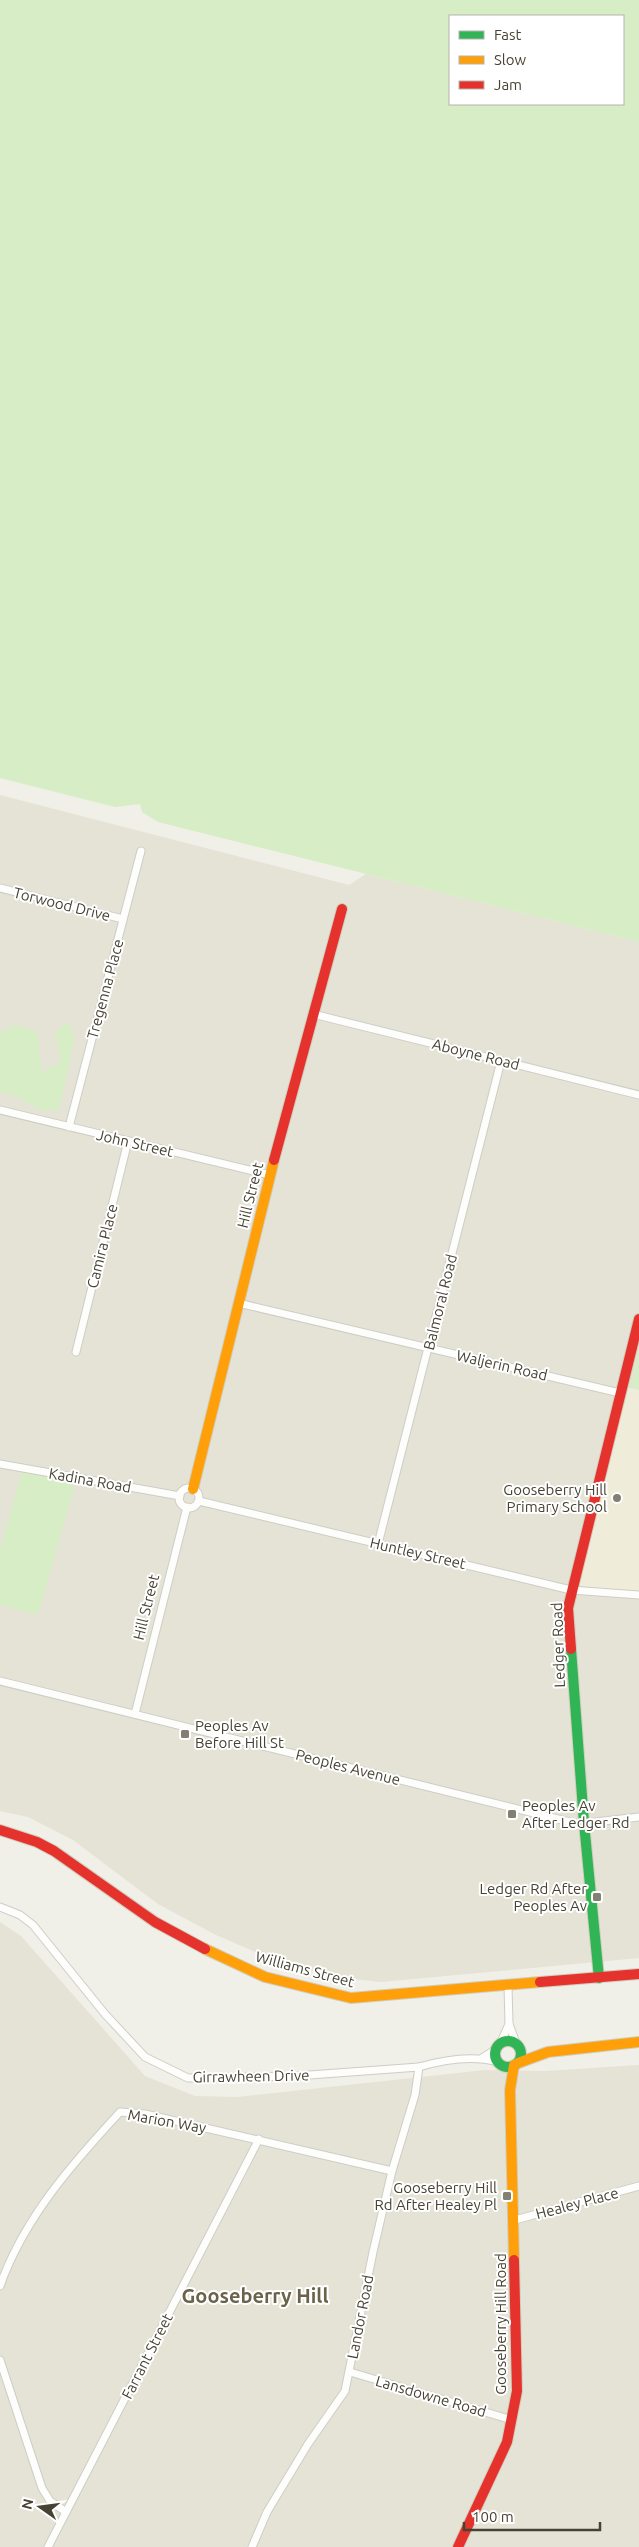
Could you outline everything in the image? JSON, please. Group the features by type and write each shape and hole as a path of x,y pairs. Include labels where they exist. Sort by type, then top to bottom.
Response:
{"street":[{"name":"Tregenna Place","path":"69,1127 141,851"},
{"name":"Torwood Drive","path":"0,888 123,919"},
{"name":"Hill Street","path":"193,1489 270,1175 342,909"},
{"name":"Aboyne Road","path":"314,1014 639,1095"},
{"name":"Balmoral Road","path":"378,1544 501,1061"},
{"name":"John Street","path":"0,1110 270,1175"},
{"name":"Camira Place","path":"76,1352 128,1141"},
{"name":"Waljerin Road","path":"238,1303 620,1394"},
{"name":"Ledger Road","path":"599,1978 584,1823 568,1608 639,1319"},
{"name":"Kadina Road","path":"0,1464 180,1496"},
{"path":"193,1489 198,1494 198,1501 194,1506 187,1507 181,1503 180,1496 185,1490 193,1489"},
{"name":"Huntley Street","path":"198,1501 571,1590 639,1595"},
{"name":"Hill Street","path":"135,1714 187,1507"},
{"name":"Peoples Avenue","path":"0,1681 578,1824 639,1817"},
{"name":"Williams Street","path":"0,1830 37,1842 54,1850 172,1932 228,1962 265,1977 351,1998 639,1974"},
{"name":"Girrawheen Drive","path":"0,1907 20,1915 32,1925 105,2014 145,2057 188,2078 296,2076 419,2067 434,2062 482,2058 498,2063"},
{"path":"508,1986 509,2024 521,2057 516,2064"},
{"path":"509,2024 498,2046 498,2063 505,2067 548,2052 639,2042"},
{"path":"498,2046 506,2040 518,2046 548,2052"},
{"name":"Girrawheen Drive","path":"482,2058 498,2046"},
{"name":"Gooseberry Hill Road","path":"498,2063 510,2090"},
{"name":"Gooseberry Hill Road","path":"458,2547 498,2465 512,2420 517,2391 515,2220 510,2090 516,2064"},
{"name":"Landor Road","path":"252,2547 272,2504 308,2444 345,2390 373,2252 392,2171 416,2095 419,2067"},
{"name":"Marion Way","path":"0,2286 35,2213 87,2147 120,2112 145,2114 392,2171"},
{"name":"Farrant Street","path":"48,2547 259,2139"},
{"name":"Healey Place","path":"515,2220 639,2186"},
{"path":"0,2360 42,2488 50,2501 66,2512"},
{"name":"Lansdowne Road","path":"350,2372 512,2420"}],"shaded area":[{"path":"0,795 349,885 366,874 639,942 639,1363 582,1579 639,1585 639,1958 381,1982 335,1977 281,1963 216,1935 158,1904 73,1840 28,1817 0,1811"},
{"name":"Gooseberry Hill Primary School","path":"622,1389 639,1390 639,1595 571,1590"},
{"path":"0,1922 21,1936 145,2076 195,2096 237,2097 485,2070 546,2071 639,2065 639,2547 0,2547"}],"green space":[{"path":"0,0 639,0 639,942 158,822 142,812 140,804 115,807 0,778"},
{"path":"68,1021 75,1037 59,1110 41,1110 13,1095 0,1092 0,1032 14,1025 37,1031 42,1073 61,1061 55,1033"},
{"path":"639,1350 639,1390 630,1388"},
{"path":"23,1468 77,1477 38,1615 0,1605 0,1550"}],"traffic: fast":[{"path":"571,1649 584,1823 599,1978"},
{"path":"508,2041 517,2045 521,2054 517,2063 508,2067 499,2063 495,2054 499,2045 508,2041"}],"traffic: slow":[{"path":"193,1489 274,1160"},
{"path":"205,1949 265,1977 351,1998 540,1982"},
{"path":"518,2063 548,2052 639,2042"},
{"path":"514,2065 510,2090 514,2260"}],"traffic: jam":[{"path":"274,1160 342,909"},
{"path":"571,1649 568,1608 639,1319"},
{"path":"0,1830 37,1842 54,1851 155,1922 205,1949"},
{"path":"540,1982 639,1974"},
{"path":"458,2547 507,2442 517,2391 514,2260"}],"place":[{"name":"Gooseberry Hill Primary School","path":"617,1498"},
{"name":"Peoples Av Before Hill St","path":"185,1734"},
{"name":"Peoples Av After Ledger Rd","path":"512,1814"},
{"name":"Ledger Rd After Peoples Av","path":"597,1897"},
{"name":"Gooseberry Hill Rd After Healey Pl","path":"507,2196"}],"district":[{"name":"Gooseberry Hill","path":"255,2295"}]}
